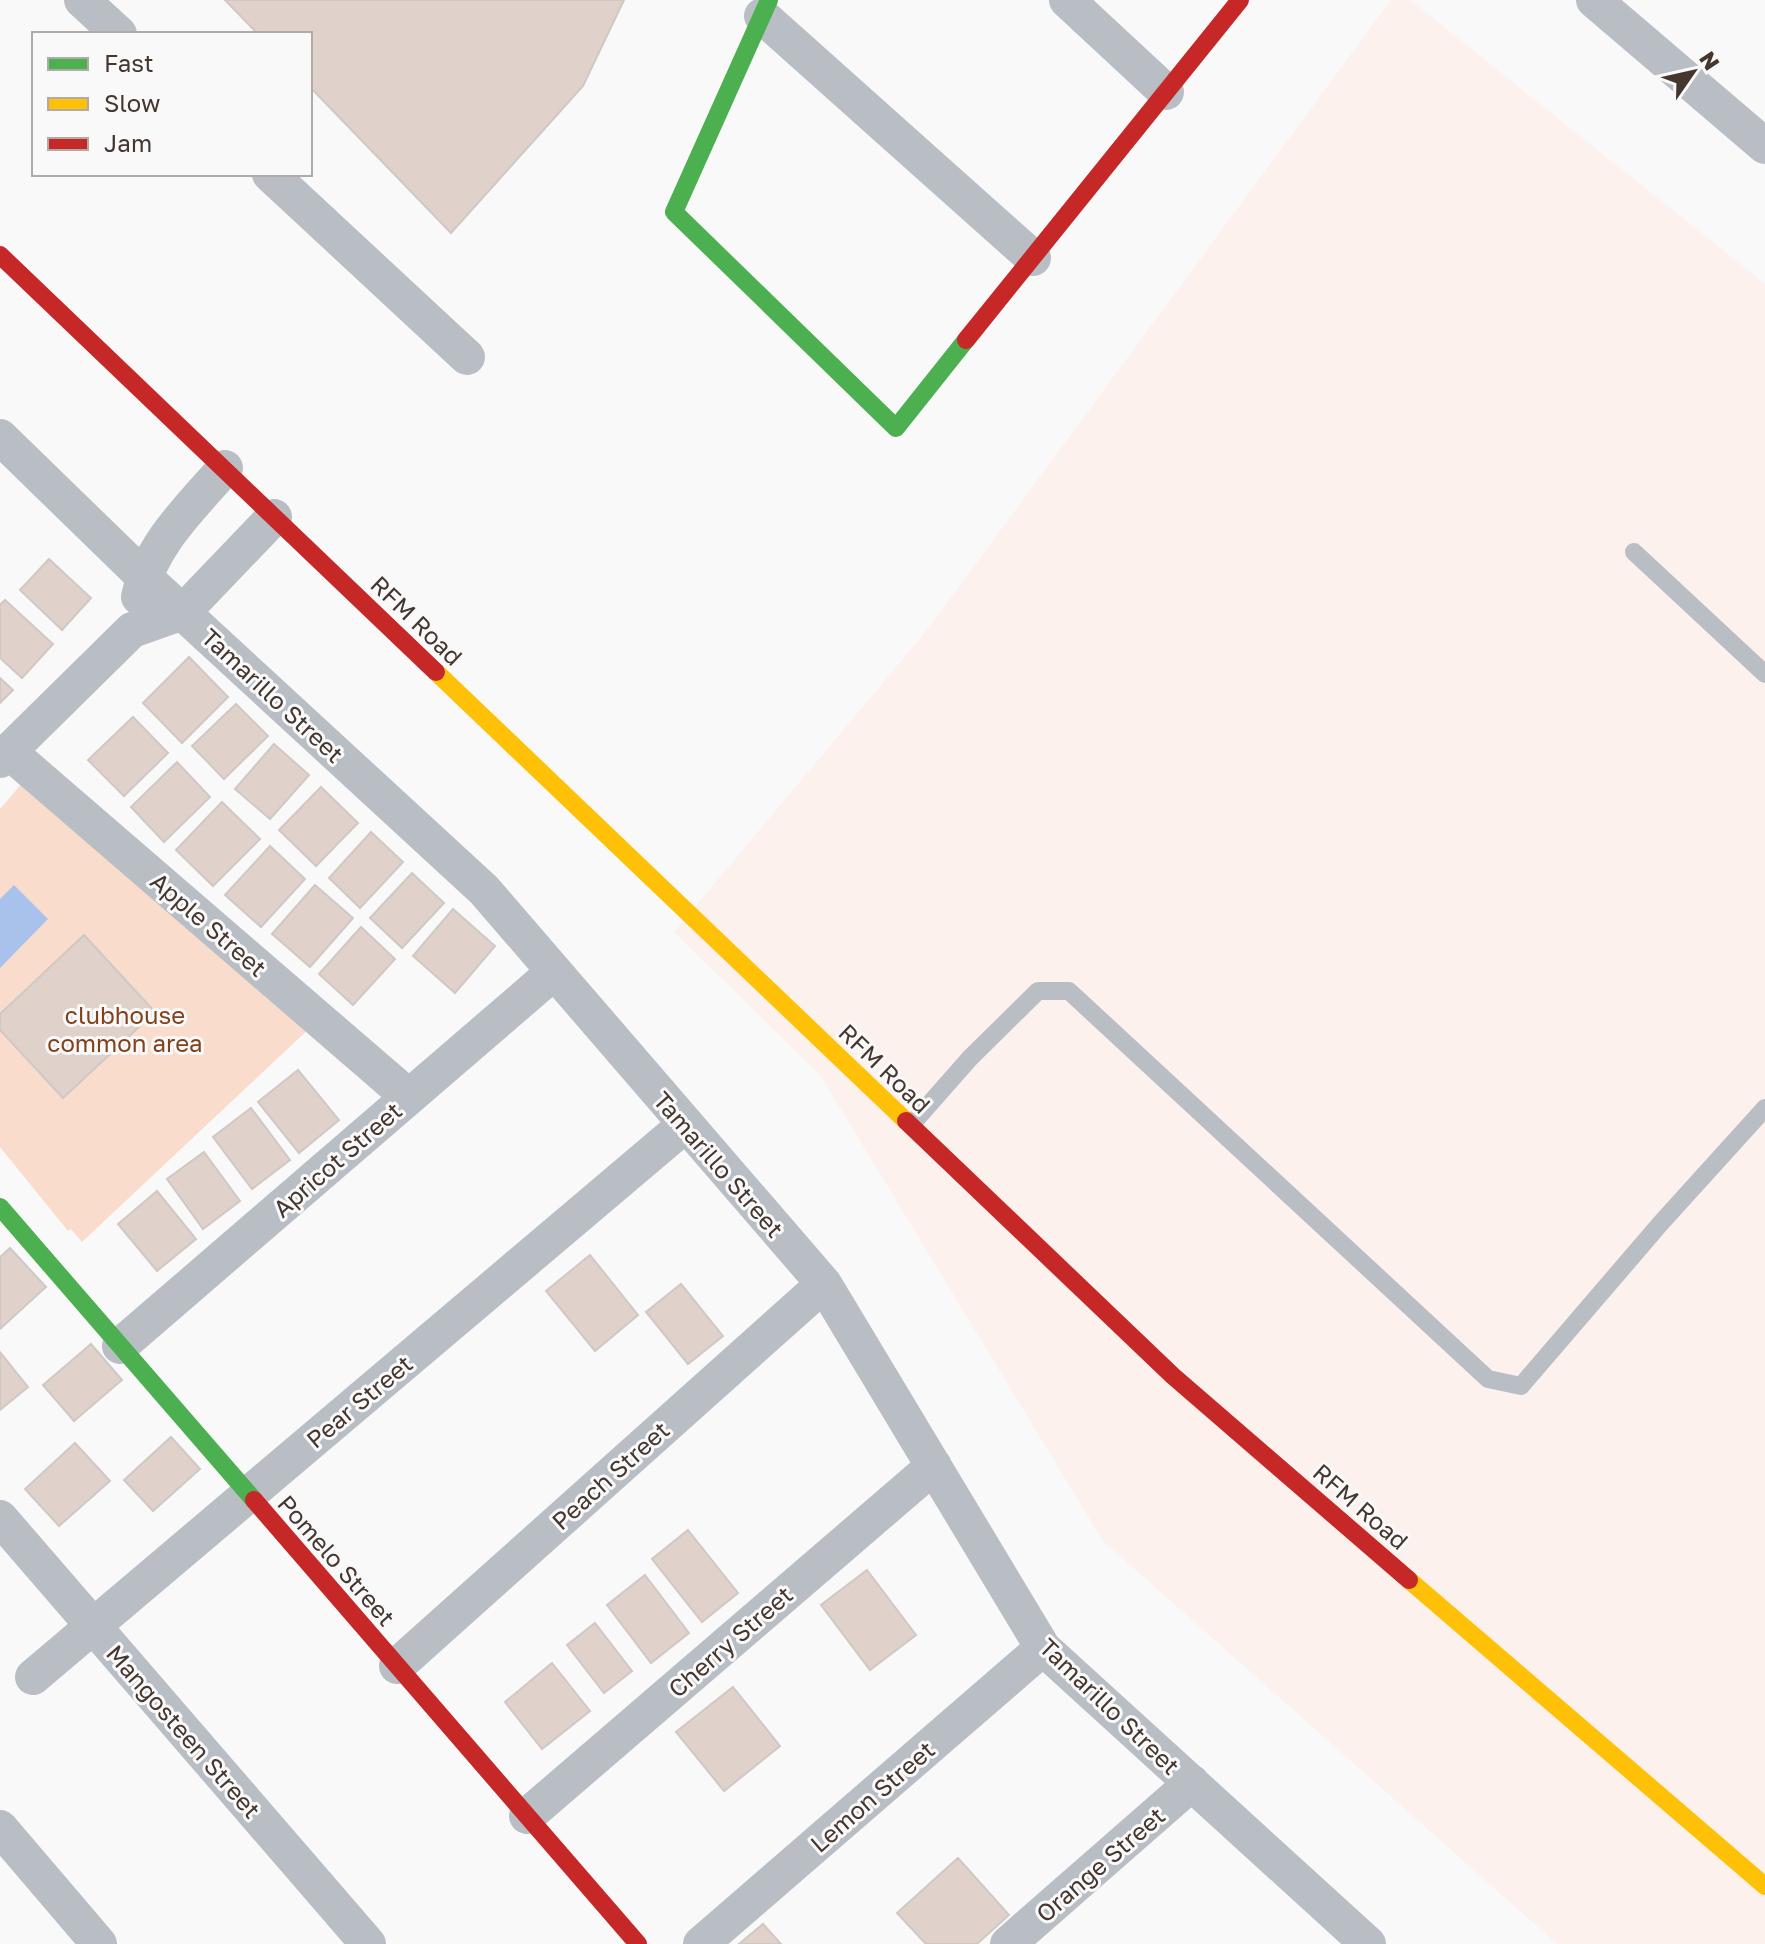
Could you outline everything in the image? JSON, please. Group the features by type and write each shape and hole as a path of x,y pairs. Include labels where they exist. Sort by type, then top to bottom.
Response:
{"street":[{"path":"82,0 117,32"},
{"path":"1067,0 1166,92"},
{"path":"1033,258 766,8 674,212 896,428 1033,258 1240,0"},
{"path":"1594,0 1765,146"},
{"path":"272,176 467,357"},
{"name":"RFM Road","path":"0,255 1173,1376 1765,1886"},
{"name":"Tamarillo Street","path":"0,438 143,576 484,890 824,1284 1043,1648 1192,1783 1353,1940"},
{"path":"132,630 143,576 157,551 225,468"},
{"path":"4,756 132,630 183,612 274,517"},
{"name":"Apple Street","path":"4,756 409,1097"},
{"name":"Apricot Street","path":"120,1346 554,972"},
{"name":"Pear Street","path":"33,1677 685,1125"},
{"name":"Pomelo Street","path":"0,1207 638,1944"},
{"name":"Peach Street","path":"397,1666 824,1284"},
{"name":"Cherry Street","path":"527,1816 934,1466"},
{"name":"Mangosteen Street","path":"0,1518 368,1944"},
{"name":"Lemon Street","path":"701,1944 1043,1648"},
{"name":"Orange Street","path":"1008,1944 1192,1783"},
{"path":"0,1828 99,1944"}],"lane":[{"path":"1634,552 1765,674"},
{"path":"911,1125 970,1058 1038,991 1069,991 1488,1379 1521,1386 1765,1108"}],"shaded area":[{"path":"1391,0 1410,0 1765,284 1765,1944 1557,1944 1103,1541 820,1075 674,932 927,630"}],"green space":[{"name":"clubhouse common area","path":"29,775 314,1024 82,1242 71,1229 68,1231 0,1147 0,809"}],"water":[{"path":"14,885 48,919 0,968 0,899"}],"building":[{"path":"225,0 624,0 583,86 451,233 312,89 312,32 256,32"},
{"path":"49,559 91,598 62,630 20,590"},
{"path":"5,600 53,644 22,678 0,658 0,605"},
{"path":"189,657 228,697 182,743 143,703"},
{"path":"0,678 13,690 0,703"},
{"path":"236,704 268,736 224,779 192,746"},
{"path":"133,717 168,753 124,796 88,760"},
{"path":"274,744 309,775 270,819 235,789"},
{"path":"177,762 210,797 164,842 131,807"},
{"path":"321,787 358,823 316,866 279,830"},
{"path":"222,802 260,839 213,886 176,850"},
{"path":"371,832 403,862 360,908 329,878"},
{"path":"270,846 305,879 261,927 225,895"},
{"path":"412,873 444,903 402,948 370,918"},
{"path":"315,885 353,918 310,967 272,934"},
{"path":"453,909 495,946 455,993 413,956"},
{"path":"361,927 395,959 353,1005 319,974"},
{"path":"84,935 155,1012 63,1098 0,1030 0,1014"},
{"path":"298,1070 339,1120 299,1153 258,1102"},
{"path":"251,1108 290,1160 252,1189 213,1137"},
{"path":"204,1152 240,1201 203,1229 167,1179"},
{"path":"157,1191 196,1239 157,1271 118,1224"},
{"path":"10,1248 46,1287 0,1329 0,1257"},
{"path":"590,1255 638,1315 595,1351 546,1291"},
{"path":"681,1284 723,1336 688,1364 646,1312"},
{"path":"91,1344 122,1380 74,1421 43,1385"},
{"path":"0,1352 28,1387 0,1410"},
{"path":"171,1437 200,1469 153,1511 124,1480"},
{"path":"75,1443 110,1481 59,1526 25,1489"},
{"path":"688,1530 738,1593 702,1622 652,1559"},
{"path":"867,1570 916,1635 870,1670 821,1605"},
{"path":"645,1575 689,1633 651,1663 607,1605"},
{"path":"595,1623 632,1671 604,1693 567,1645"},
{"path":"552,1663 590,1711 542,1749 505,1702"},
{"path":"733,1687 780,1746 724,1791 676,1732"},
{"path":"958,1858 1009,1915 977,1944 926,1944 897,1913"},
{"path":"763,1924 781,1944 739,1944"}],"traffic: fast":[{"path":"769,0 674,212 896,428 966,340"},
{"path":"0,1207 254,1500"}],"traffic: slow":[{"path":"436,672 906,1121"},
{"path":"1409,1580 1765,1886"}],"traffic: jam":[{"path":"966,340 1240,0"},
{"path":"0,255 436,672"},
{"path":"906,1121 1173,1376 1409,1580"},
{"path":"254,1500 638,1944"}]}
